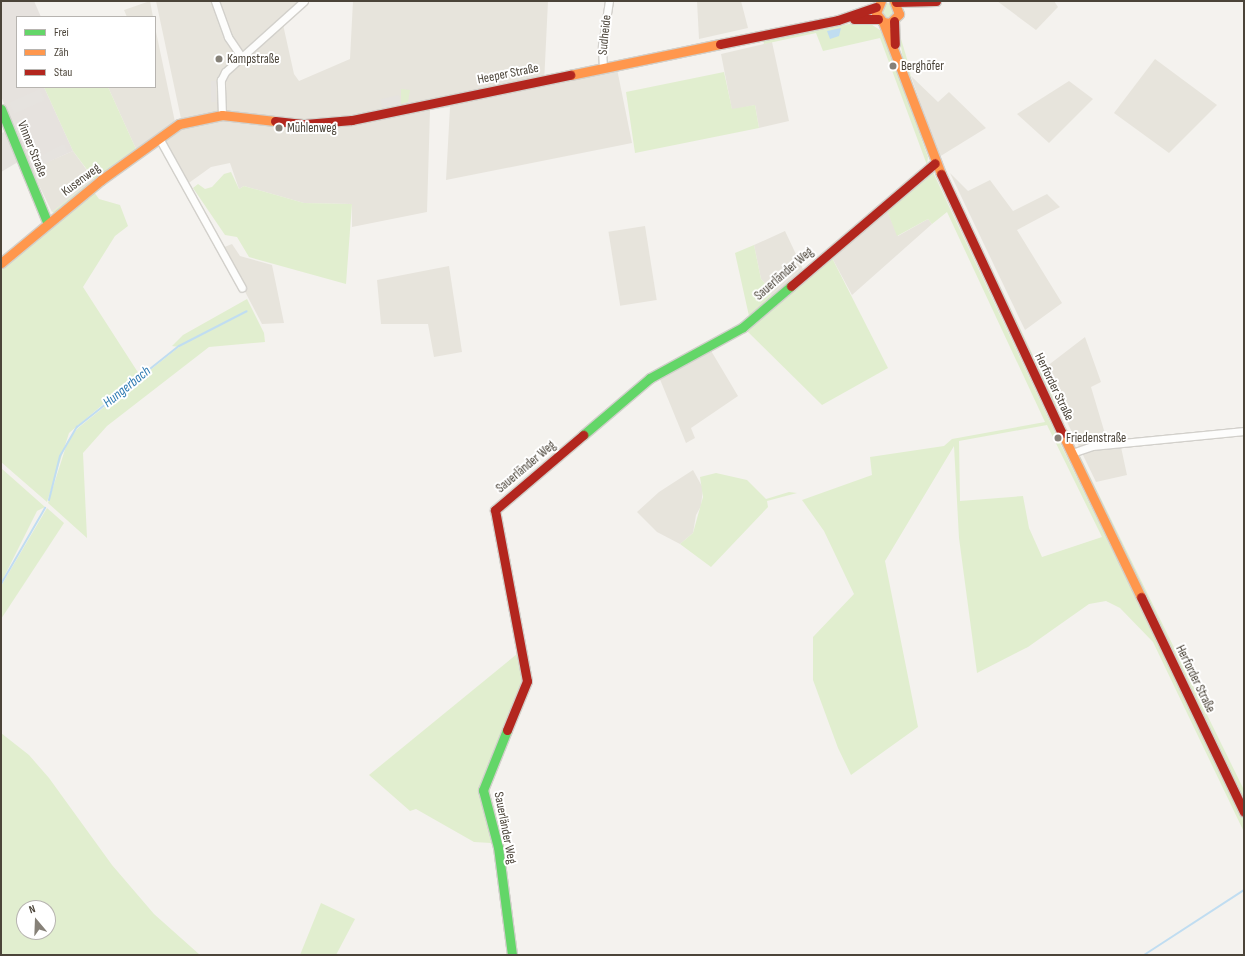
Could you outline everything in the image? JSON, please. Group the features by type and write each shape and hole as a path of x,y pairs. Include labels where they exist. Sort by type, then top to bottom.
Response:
{"street":[{"path":"215,1 228,37 241,56"},
{"path":"222,115 223,76 241,56 304,1"},
{"name":"Sudheide","path":"604,68 602,46 609,1"},
{"path":"895,2 924,3 936,1"},
{"name":"Herforder Straße","path":"895,2 897,17 896,53"},
{"name":"Heeper Straße","path":"182,123 222,115 305,124 338,122 838,20 879,3"},
{"name":"Herforder Straße","path":"879,3 881,20 896,53 934,162 1244,812"},
{"path":"897,17 924,3"},
{"name":"Heeper Straße","path":"838,20 881,20 897,17"},
{"name":"Vinner Straße","path":"1,108 47,222"},
{"name":"Kusenweg","path":"1,263 47,222 159,138 182,123"},
{"path":"159,138 242,288"},
{"name":"Sauerländer Weg","path":"512,955 497,841 483,790 527,681 495,510 650,378 743,326 934,162"},
{"path":"1072,453 1092,446 1244,431"}],"shaded area":[{"path":"1,1 34,1 41,16 16,16 16,88 44,88 73,151 31,169 1,96"},
{"path":"150,1 153,16 127,16 124,10"},
{"path":"156,1 304,1 282,20 294,74 299,81 350,59 353,1 548,1 544,84 617,69 632,143 446,180 450,107 430,110 427,212 352,227 352,204 304,203 244,186 239,189 230,163 211,167 186,185 163,142 183,128"},
{"path":"697,1 741,1 748,28 699,39"},
{"path":"997,1 1054,1 1058,7 1036,30"},
{"path":"156,32 175,122 136,149 108,88 156,88"},
{"path":"772,42 789,121 759,128 755,105 732,110 721,54"},
{"path":"1155,59 1217,105 1169,153 1114,113"},
{"path":"911,76 938,102 949,92 986,128 939,157"},
{"path":"211,81 216,81 216,102 211,102"},
{"path":"1069,81 1093,99 1049,143 1017,114"},
{"path":"40,89 45,100 14,114 9,103"},
{"path":"399,95 401,104 383,108 380,99"},
{"path":"5,132 18,162 1,172 1,133"},
{"path":"64,144 68,152 33,170 29,162"},
{"path":"73,151 94,180 52,212 31,169"},
{"path":"950,173 968,191 990,180 1013,211 1047,194 1060,207 1017,230 1062,303 1025,330"},
{"path":"886,208 898,236 928,219 932,224 852,295 831,256"},
{"path":"645,226 657,300 620,306 608,232"},
{"path":"785,231 803,269 771,297 770,289 761,279 754,245"},
{"path":"232,244 240,256 272,265 284,323 262,324 222,248"},
{"path":"449,266 462,352 434,357 428,324 381,324 377,280"},
{"path":"1085,337 1101,382 1091,387 1109,447 1121,447 1127,475 1096,482 1042,370"},
{"path":"710,349 738,396 691,428 695,438 686,443 659,377"},
{"path":"693,470 703,488 701,506 696,515 693,533 680,544 657,532 637,512 659,492"}],"green space":[{"path":"887,3 894,8 895,11 890,18 887,19 880,14 879,11 884,4"},
{"path":"866,21 880,30 889,48 928,157 927,165 880,38 823,51 816,33 764,44 763,39"},
{"path":"899,32 909,66 915,100 904,67"},
{"path":"724,72 732,109 755,105 759,128 635,153 626,92"},
{"path":"44,88 108,88 136,149 152,139 55,213 52,212 94,179 73,151"},
{"path":"401,89 410,90 408,102 401,104"},
{"path":"158,144 94,192 99,199 120,205 128,226 115,236 83,287 139,374 69,433 47,502 1,462 1,267 56,218"},
{"path":"940,167 948,176 1058,408 1053,409"},
{"path":"932,170 1059,441 1244,819 1244,832 1153,642 1120,608 1106,601 1089,604 1028,647 977,673 959,538 954,446 885,561 918,727 851,775 838,748 813,680 813,637 854,594 824,531 802,500 872,475 870,457 944,446 952,439 1045,422 947,212 932,224 928,219 897,236 886,208","holes":["1047,425 1102,537 1042,557 1029,528 1023,496 960,501 959,441"]},
{"path":"231,172 239,189 244,186 304,203 352,204 346,284 249,257 237,237 225,235 193,188 198,184 205,189 212,187 224,174"},
{"path":"754,245 761,279 770,289 771,297 749,316 735,253"},
{"path":"831,256 888,368 822,405 746,330"},
{"path":"247,299 264,333 265,342 209,347 107,426 83,453 87,538 48,503 68,440 78,428 179,347 172,346 183,335"},
{"path":"1080,456 1244,790 1244,804 1079,461"},
{"path":"1,468 45,507 37,511 1,583"},
{"path":"716,473 747,480 766,499 789,492 797,493 767,501 768,507 711,567 680,544 693,533 703,497 700,477"},
{"path":"47,508 64,523 1,619 1,586"},
{"path":"517,654 523,680 480,788 491,843 474,842 416,809 410,811 369,775"},
{"path":"1,733 29,755 49,778 112,865 154,914 200,955 1,955"},
{"path":"321,903 355,919 336,955 300,955"}],"water":[{"path":"841,28 839,36 830,39 827,31"}],"waterway":[{"name":"Hungerbach","path":"49,500 60,456 77,427 179,346 247,311"},
{"name":"Hungerbach","path":"1,584 45,508"},
{"path":"1144,955 1244,890"}],"traffic: fast":[{"path":"1,109 47,222"},
{"path":"583,435 650,378 743,327 791,286"},
{"path":"507,730 483,790 498,847 512,955"}],"traffic: slow":[{"path":"881,1 876,13 883,22 890,23 899,14 894,1"},
{"path":"883,22 941,174"},
{"path":"570,75 720,44"},
{"path":"1,263 101,180 179,124 222,115 275,121"},
{"path":"1062,433 1141,597"}],"traffic: jam":[{"path":"896,2 936,1"},
{"path":"720,44 838,20 876,7"},
{"path":"854,19 878,19"},
{"path":"894,21 895,44"},
{"path":"275,121 305,124 352,120 570,75"},
{"path":"791,286 935,163"},
{"path":"941,174 1062,433"},
{"path":"507,730 527,681 495,510 583,435"},
{"path":"1141,597 1244,812"}],"place":[{"name":"Kampstraße","path":"219,59"},
{"name":"Berghöfer","path":"893,66"},
{"name":"Mühlenweg","path":"279,128"},
{"name":"Friedenstraße","path":"1058,438"}]}
